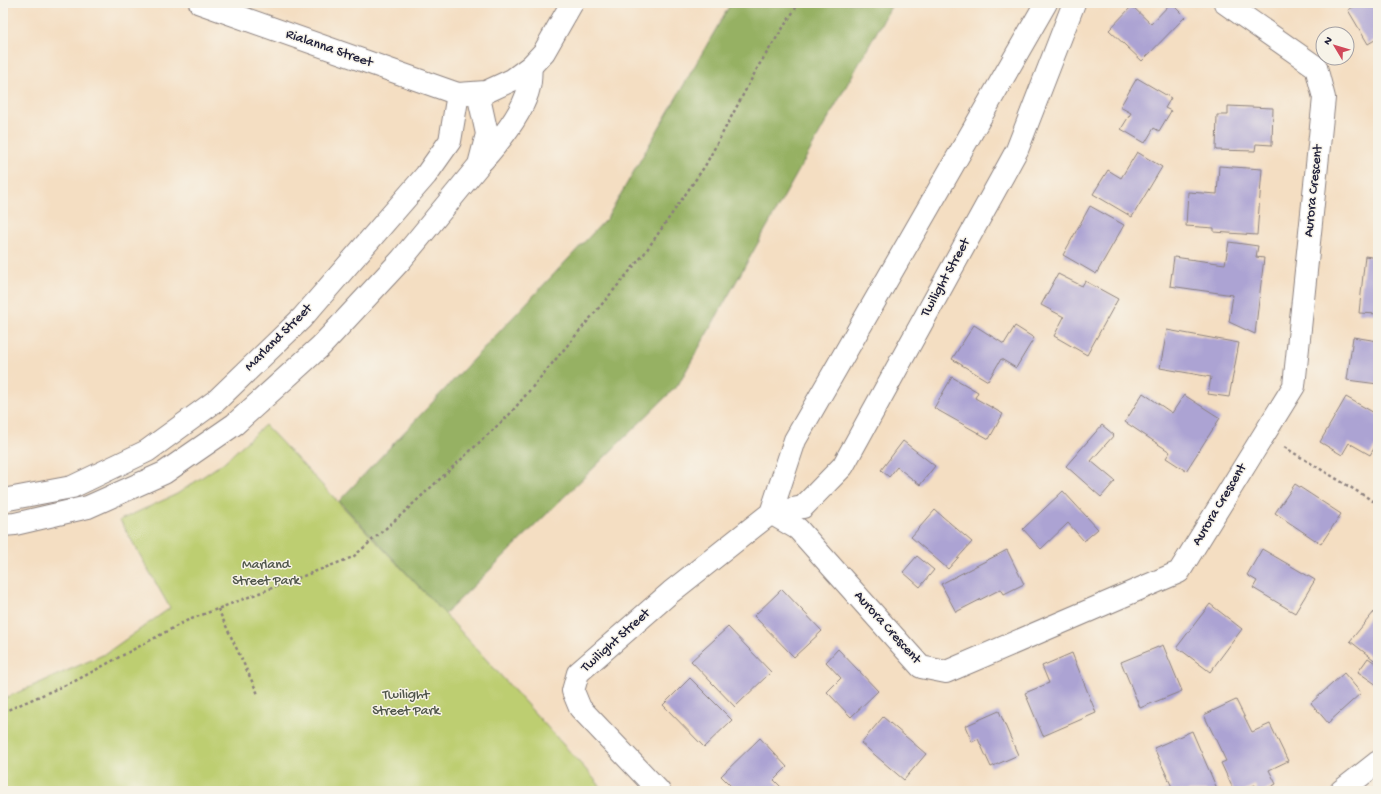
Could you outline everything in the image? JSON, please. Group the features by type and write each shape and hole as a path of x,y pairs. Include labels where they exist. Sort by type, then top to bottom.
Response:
{"street":[{"name":"Rialanna Street","path":"200,3 468,94"},
{"path":"479,165 487,134 468,94 486,92 512,80 531,66 544,52 572,3"},
{"path":"771,513 795,440 1046,3"},
{"name":"Twilight Street","path":"659,791 580,708 573,691 578,672 671,592 771,513 802,507 843,466 1017,150 1074,3"},
{"name":"Aurora Crescent","path":"771,513 798,529 921,667 946,672 1179,572 1262,435 1294,386 1324,98 1316,67 1225,3"},
{"path":"3,525 14,524 88,507 164,473 235,424 326,340 401,260 498,144 523,104 529,87 531,66"},
{"name":"Marland Street","path":"3,500 72,487 147,451 217,400 302,318 426,175 450,141 468,94"},
{"path":"1341,791 1378,762"}],"path":[{"path":"3,712 76,680 186,621 353,557 401,515 509,415 644,254 705,166 759,65 798,3"},
{"path":"1262,435 1294,452 1378,504"},
{"path":"218,609 258,694"}],"green space":[{"path":"731,3 893,3 678,385 445,614 339,501 607,218"},
{"name":"Marland Street Park","path":"265,425 445,614 589,773 601,787 602,791 3,791 3,699 105,654 170,608 120,520 177,494 223,463"}],"building":[{"path":"1171,3 1185,17 1142,61 1109,30 1132,6 1151,24"},
{"path":"1361,3 1378,3 1378,38 1368,44 1348,10"},
{"path":"1137,78 1171,98 1165,108 1171,111 1159,131 1154,128 1145,143 1121,129 1131,113 1120,107"},
{"path":"1228,106 1273,108 1272,145 1256,144 1255,151 1216,150 1217,115 1228,115"},
{"path":"1137,152 1162,167 1132,217 1093,194 1108,170 1121,178"},
{"path":"1219,166 1262,169 1257,235 1214,232 1214,228 1186,226 1188,192 1217,194"},
{"path":"1090,206 1124,225 1096,274 1063,255"},
{"path":"1377,207 1378,222 1375,222"},
{"path":"1229,242 1258,246 1256,257 1264,258 1255,334 1229,322 1233,295 1170,286 1174,257 1225,264"},
{"path":"1365,256 1378,258 1378,314 1359,313"},
{"path":"1058,274 1082,286 1085,281 1118,299 1087,355 1054,336 1064,317 1041,305"},
{"path":"974,325 1004,344 1015,326 1034,338 1016,368 1001,359 988,381 952,359"},
{"path":"1167,330 1239,343 1229,397 1208,394 1211,377 1160,368"},
{"path":"1353,337 1378,341 1378,384 1347,380"},
{"path":"952,377 978,392 975,398 1003,414 989,439 934,408"},
{"path":"1143,393 1172,413 1184,395 1220,418 1186,471 1166,458 1170,452 1125,422"},
{"path":"1346,397 1378,415 1378,442 1370,455 1349,443 1342,455 1320,442"},
{"path":"1102,425 1114,435 1091,461 1115,481 1101,497 1066,466"},
{"path":"903,441 935,466 920,485 897,467 889,477 881,470"},
{"path":"1295,484 1341,514 1321,544 1275,513"},
{"path":"1063,491 1098,529 1084,541 1068,523 1041,549 1023,529"},
{"path":"935,510 972,542 948,569 911,537"},
{"path":"1262,549 1315,580 1295,613 1253,588 1257,581 1247,575"},
{"path":"1007,550 1024,584 1004,594 1001,589 956,612 941,584"},
{"path":"917,556 934,570 920,587 903,572"},
{"path":"782,589 822,631 794,657 754,616"},
{"path":"1210,604 1242,629 1210,672 1177,647"},
{"path":"1374,612 1378,615 1378,663 1350,641"},
{"path":"728,627 771,672 735,707 691,661"},
{"path":"1163,645 1182,691 1140,708 1121,662"},
{"path":"838,649 878,691 851,717 827,692 841,678 826,662"},
{"path":"1072,653 1096,713 1043,736 1025,693 1049,683 1042,666"},
{"path":"1368,658 1378,665 1377,685 1358,672"},
{"path":"1344,673 1361,693 1328,723 1311,703"},
{"path":"690,678 732,720 704,747 663,705"},
{"path":"1236,700 1252,732 1270,724 1288,761 1269,770 1276,784 1263,791 1257,791 1255,785 1243,791 1234,791 1221,763 1226,761 1204,715"},
{"path":"999,711 1018,755 991,767 978,739 972,742 965,726"},
{"path":"883,717 926,754 904,780 861,743"},
{"path":"1192,731 1218,791 1163,791 1172,787 1154,748"},
{"path":"760,738 787,767 774,780 785,791 736,791 721,776"}],"park label":[{"name":"Twilight Street Park","path":"406,704"}]}
